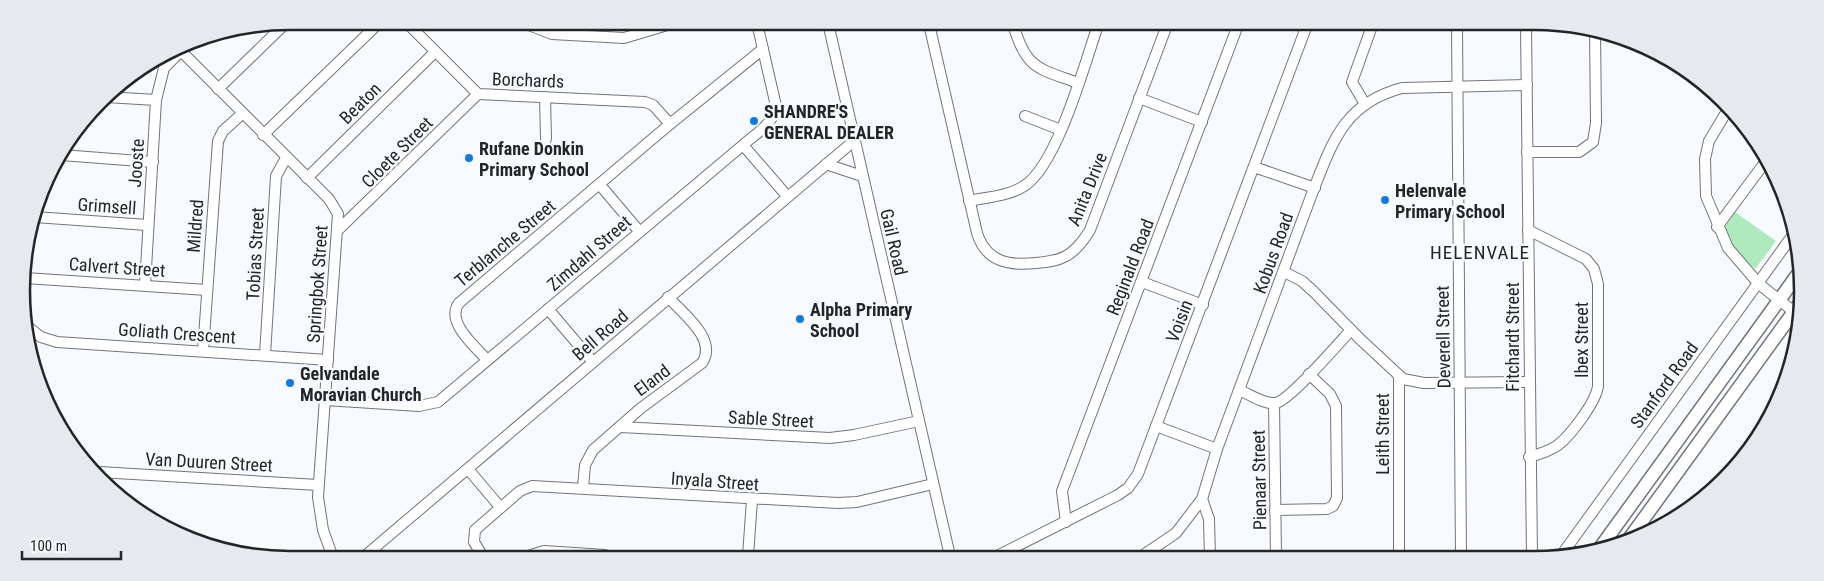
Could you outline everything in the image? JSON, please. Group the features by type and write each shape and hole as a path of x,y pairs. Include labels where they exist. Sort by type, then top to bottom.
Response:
{"main road":[{"path":"1605,541 1793,280"},
{"path":"1636,530 1793,313"}],"street":[{"path":"263,135 372,30"},
{"name":"Borchards","path":"414,30 478,94 645,102 653,105 670,124"},
{"path":"546,30 552,34 624,38 651,30"},
{"name":"Zimdahl Street","path":"325,400 427,406 438,402 742,145 773,118 776,106 759,30"},
{"name":"Gail Road","path":"830,30 949,551"},
{"name":"Anita Drive","path":"930,30 980,243 992,257 1001,262 1030,264 1049,262 1067,255 1083,241 1090,230 1165,30"},
{"path":"1015,30 1019,45 1032,64 1078,83"},
{"path":"969,201 1017,190 1034,179 1042,169 1061,130 1096,30"},
{"name":"Reginald Road","path":"1066,522 1062,491 1236,30"},
{"name":"Voisin","path":"1008,551 1128,488 1138,474 1203,305 1304,30"},
{"path":"1365,104 1352,82 1371,30"},
{"name":"Deverell Street","path":"1456,30 1461,551"},
{"name":"Fitchardt Street","path":"1526,30 1532,551"},
{"path":"218,89 278,31"},
{"path":"1527,152 1579,152 1593,142 1596,123 1595,38"},
{"name":"Terblanche Street","path":"487,360 457,324 456,307 670,124 763,49"},
{"name":"Beaton","path":"308,178 436,52"},
{"name":"Springbok Street","path":"183,54 308,178 335,207 338,214 318,485 320,518 331,551"},
{"name":"Jooste","path":"145,285 147,225 156,100 164,68 172,59"},
{"name":"Kobus Road","path":"1149,551 1176,533 1202,499 1217,449 1315,188 1336,136 1349,117 1365,104 1402,88 1457,85 1526,85"},
{"name":"Cloete Street","path":"337,231 478,94"},
{"path":"545,97 546,139"},
{"path":"116,98 156,100"},
{"path":"1139,98 1202,122"},
{"name":"Mildred","path":"203,351 218,141 224,131 243,113"},
{"path":"1725,114 1709,141 1704,159 1706,196 1717,227 1728,248 1758,279 1793,306"},
{"path":"1025,116 1061,130"},
{"name":"Bell Road","path":"371,551 854,140"},
{"path":"742,145 787,196"},
{"path":"68,156 153,162"},
{"name":"Tobias Street","path":"265,355 276,176 286,158"},
{"path":"826,164 862,176"},
{"path":"1717,227 1762,166"},
{"path":"1254,167 1315,188"},
{"path":"600,185 639,231"},
{"name":"Grimsell","path":"41,217 147,225"},
{"name":"Ibex Street","path":"1528,230 1579,254 1590,262 1596,275 1598,294 1598,386 1596,396 1564,440 1553,448 1530,457"},
{"name":"Stanford Road","path":"1566,549 1758,279 1789,240"},
{"name":"Leith Street","path":"1284,272 1302,281 1399,376 1399,551"},
{"name":"Calvert Street","path":"31,278 207,290"},
{"path":"1142,282 1203,305"},
{"name":"Eland","path":"583,488 585,465 590,454 641,408 702,363 707,353 705,341 700,332 668,297"},
{"path":"548,309 593,362"},
{"name":"Goliath Crescent","path":"33,330 41,337 57,342 328,360"},
{"path":"1240,390 1274,403 1291,393 1351,330"},
{"path":"1275,510 1327,509 1333,506 1337,498 1336,406 1330,394 1309,374"},
{"path":"1399,376 1415,382 1529,382"},
{"name":"Pienaar Street","path":"1274,403 1276,551"},
{"path":"641,408 646,428"},
{"name":"Sable Street","path":"620,427 830,438 919,421"},
{"path":"1156,426 1217,449"},
{"path":"468,469 500,507"},
{"name":"Van Duuren Street","path":"104,472 318,485"},
{"name":"Inyala Street","path":"480,551 474,542 475,530 520,491 532,486 752,500 848,503 933,484"},
{"path":"1202,499 1209,519 1210,551"},
{"path":"748,551 752,500"}],"green space":[{"path":"1735,212 1776,241 1756,268 1741,257 1728,238 1725,227"}],"place":[{"name":"SHANDRE'S GENERAL DEALER","path":"754,121"},
{"name":"Rufane Donkin Primary School","path":"469,158"},
{"name":"Helenvale Primary School","path":"1385,200"},
{"name":"Alpha Primary School","path":"800,319"},
{"name":"Gelvandale Moravian Church","path":"290,383"}],"district":[{"name":"HELENVALE","path":"1480,252"}]}
